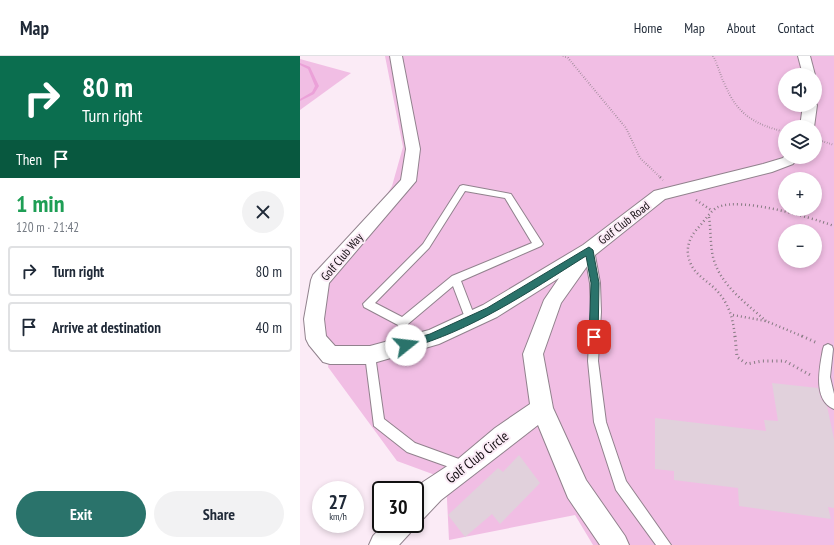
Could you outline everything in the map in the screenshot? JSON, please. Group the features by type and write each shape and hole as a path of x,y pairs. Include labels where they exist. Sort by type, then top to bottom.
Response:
{"street":[{"name":"Golf Club Way","path":"396,56 413,149 408,181 320,280 314,318 316,339 330,355 370,355 432,338 490,311 589,250"},
{"path":"804,56 807,68"},
{"name":"Golf Club Road","path":"616,545 577,489 542,408 534,354 553,300 589,250 660,195 779,164"},
{"name":"Golf Club Circle","path":"424,499 432,491 466,467 503,436 542,408"},
{"path":"382,545 392,533"}],"lane":[{"path":"463,188 508,196 538,244 455,279 403,322 368,304 426,246 463,188"},
{"path":"589,250 595,283 596,312 593,361 600,422 621,485 664,545"},
{"path":"455,279 471,320"},
{"path":"403,322 406,345"},
{"path":"828,349 824,376 828,397 834,403"},
{"path":"370,355 378,422 411,448 466,467"}],"path":[{"path":"713,56 719,67 725,87 741,112 750,121 763,127 778,130"},
{"path":"822,141 834,144"},
{"path":"826,385 785,361 762,361 747,364 736,357 733,315 723,296 696,273 688,260 687,249 689,238 714,210 720,206 734,205 790,211 810,216 834,226"},
{"path":"733,315 766,321 828,349"}],"shaded area":[{"path":"385,56 834,56 834,545 593,545 575,515 449,540 446,479 397,461 328,367 330,355 314,319 320,280 370,223 392,186 403,147"},
{"path":"300,59 351,73 300,110"}],"building":[{"path":"772,383 818,388 821,399 827,406 834,439 834,508 828,507 831,519 739,506 738,488 674,480 674,471 655,469 655,418 766,431 764,420 778,421"},
{"path":"519,455 540,483 500,524 492,514 465,537 448,515 498,468 503,472"}],"waterway":[{"path":"300,64 309,68 317,86 313,93 300,100"}],"route":[{"path":"406,345 432,338 490,311 589,250 595,283 596,312 594,337"}]}
